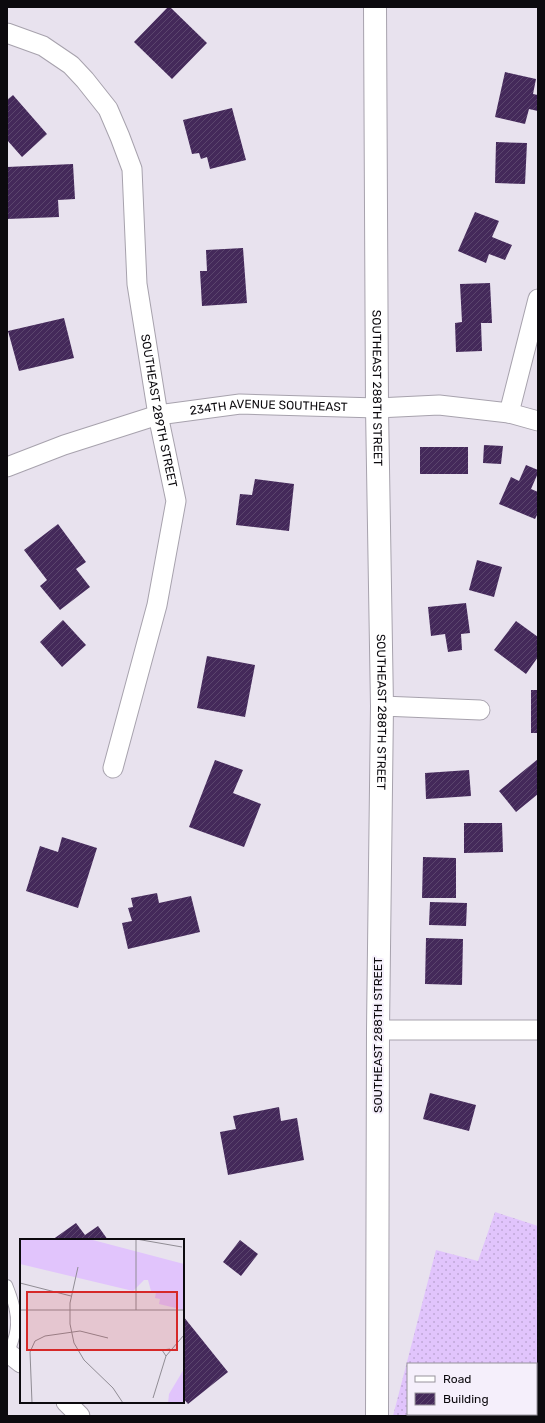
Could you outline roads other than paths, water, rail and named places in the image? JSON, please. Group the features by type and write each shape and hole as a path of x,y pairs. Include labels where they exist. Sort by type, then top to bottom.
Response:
{"street":[{"name":"SOUTHEAST 288TH STREET","path":"375,7 377,408 382,706 378,1030 377,1416"},
{"name":"SOUTHEAST 289TH STREET","path":"7,33 43,46 71,65 85,80 108,109 132,169 137,284 158,415 176,501 158,605 113,768"},
{"path":"509,413 538,300"},
{"name":"234TH AVENUE SOUTHEAST","path":"7,467 64,445 158,415 240,404 377,408 439,405 509,413 538,421"},
{"path":"382,706 480,710"},
{"path":"378,1030 538,1030"},
{"path":"67,1403 80,1416"}],"lane":[{"path":"7,1285 12,1296 16,1312 16,1326 12,1356"}]}
